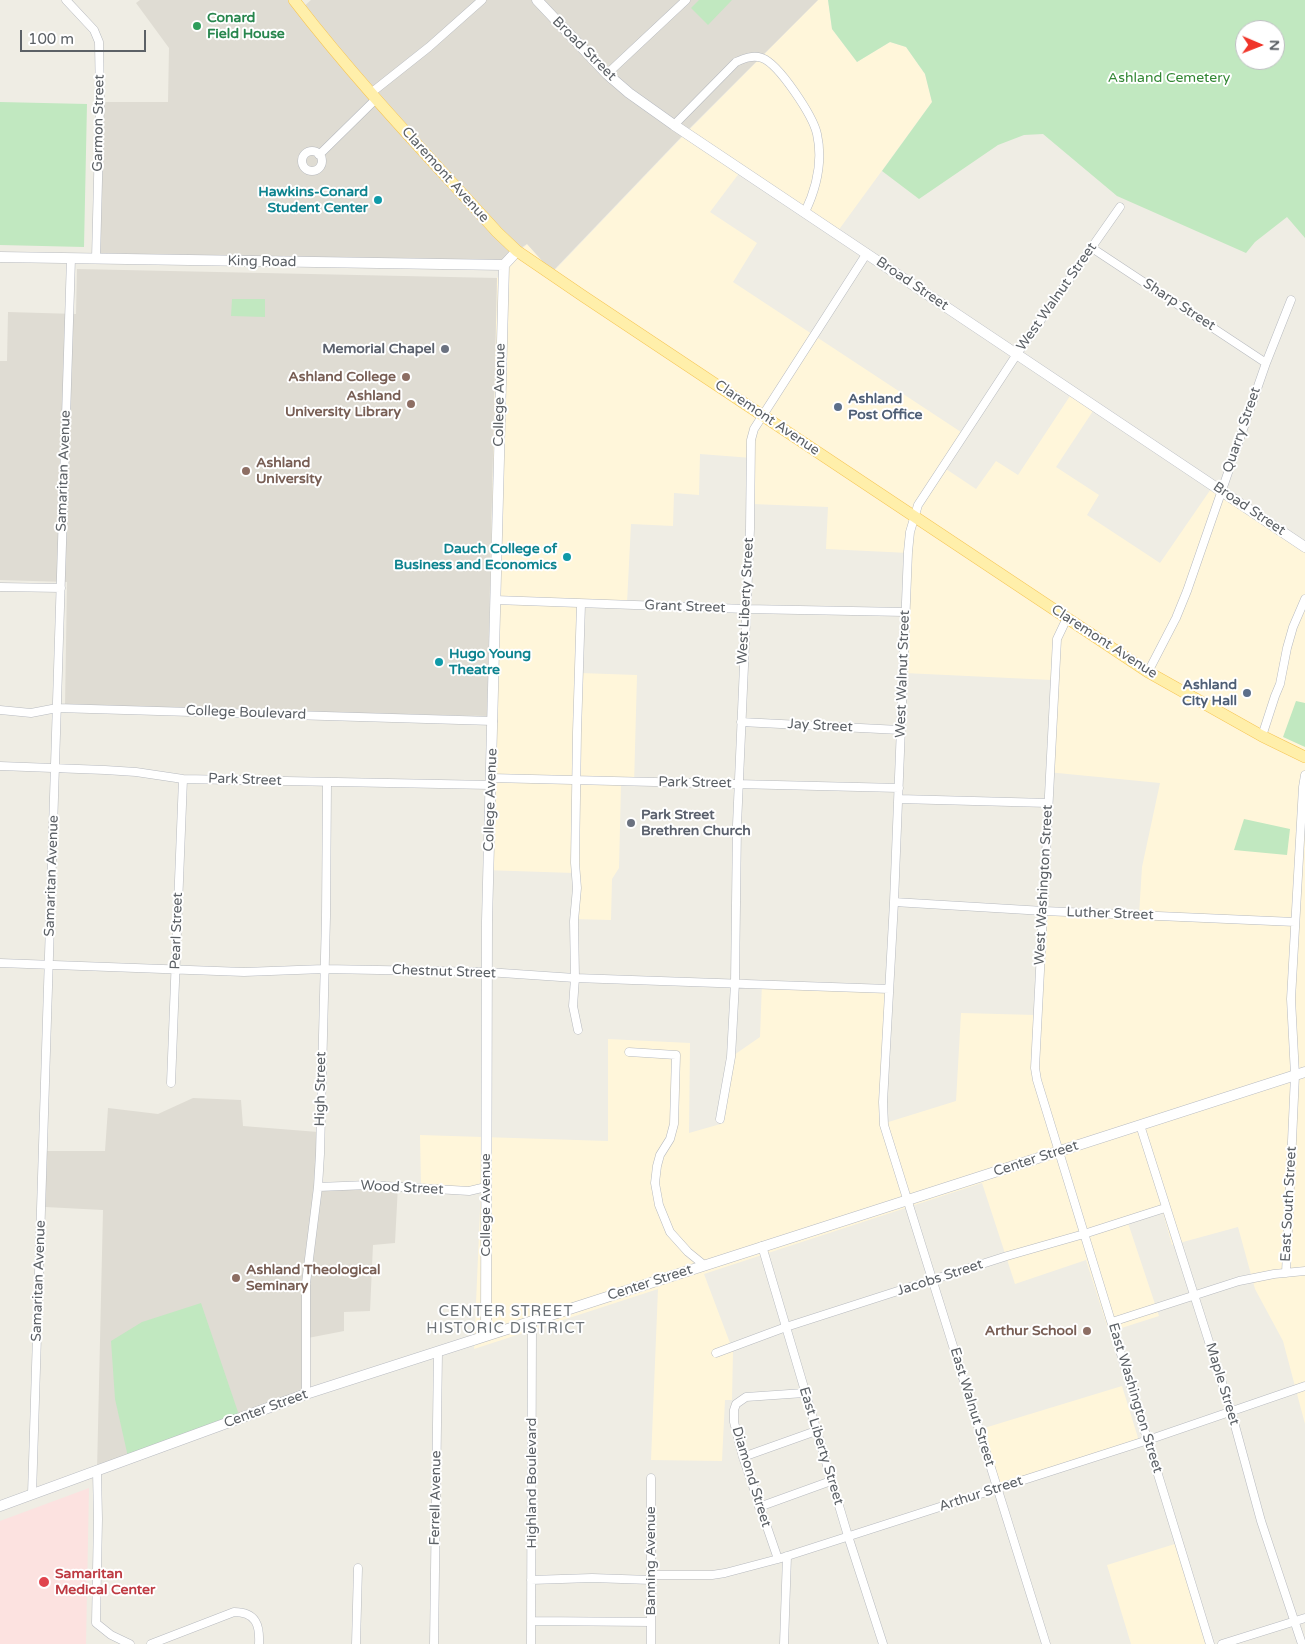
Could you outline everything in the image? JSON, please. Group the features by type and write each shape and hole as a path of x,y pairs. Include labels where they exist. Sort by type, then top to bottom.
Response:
{"main road":[{"name":"Claremont Avenue","path":"296,1 322,36 374,96 497,232 517,251 1148,672 1262,736 1305,757"}],"street":[{"name":"Garmon Street","path":"66,0 94,30 99,42 100,104 96,258"},
{"path":"319,155 374,96 482,0"},
{"name":"Broad Street","path":"537,0 607,74 629,93 1305,547"},
{"path":"607,74 686,0"},
{"path":"674,125 736,62 754,57 762,58 771,63 780,72 811,117 817,134 820,159 818,174 814,194 805,212"},
{"name":"West Walnut Street","path":"907,1199 884,1125 883,1102 899,799 905,612 909,546 914,516 918,505 1017,354 1120,207"},
{"name":"Sharp Street","path":"1092,248 1266,363"},
{"path":"504,265 517,251"},
{"name":"West Liberty Street","path":"720,1119 731,1057 735,983 738,784 751,440 754,430 867,253"},
{"name":"King Road","path":"0,257 504,265"},
{"name":"Samaritan Avenue","path":"32,1494 71,258"},
{"name":"College Avenue","path":"486,1335 487,972 504,265"},
{"name":"Quarry Street","path":"1148,672 1176,618 1187,591 1266,363 1291,300"},
{"path":"0,587 61,588"},
{"path":"1262,736 1280,684 1293,627 1305,599"},
{"name":"Grant Street","path":"495,600 746,609 905,612"},
{"path":"578,1030 573,1013 575,978 574,921 578,888 575,863 576,732 581,604"},
{"name":"West Washington Street","path":"1059,1152 1035,1068 1057,639 1067,618"},
{"name":"College Boulevard","path":"0,710 31,713 57,708 493,721"},
{"name":"Jay Street","path":"741,722 900,730"},
{"name":"Park Street","path":"0,766 136,772 183,778 327,782 577,780 899,788"},
{"name":"East South Street","path":"1286,1273 1300,1073 1292,999 1305,775"},
{"name":"Pearl Street","path":"171,1083 183,778"},
{"name":"High Street","path":"306,1394 306,1283 318,1187 320,1154 327,782"},
{"path":"899,799 1048,803"},
{"name":"Luther Street","path":"894,902 1044,911 1295,922"},
{"name":"Chestnut Street","path":"0,963 244,972 324,969 487,972 575,978 889,989"},
{"path":"629,1052 676,1055 674,1124 670,1139 660,1155 655,1183 659,1204 670,1232 688,1252 704,1265"},
{"name":"Center Street","path":"0,1506 306,1394 1300,1073"},
{"name":"Maple Street","path":"1140,1125 1231,1410 1261,1521 1302,1644"},
{"name":"East Washington Street","path":"1059,1152 1210,1644"},
{"name":"Wood Street","path":"318,1187 368,1185 469,1191 486,1187"},
{"name":"East Walnut Street","path":"907,1199 1046,1644"},
{"name":"Jacobs Street","path":"716,1353 786,1327 1007,1256 1165,1208"},
{"name":"East Liberty Street","path":"762,1246 804,1393 883,1644"},
{"path":"1112,1322 1193,1294 1256,1276 1305,1271"},
{"name":"Highland Boulevard","path":"531,1644 532,1322"},
{"name":"Ferrell Avenue","path":"434,1644 438,1352"},
{"name":"Arthur Street","path":"531,1580 712,1575 725,1573 778,1559 1148,1440 1305,1386"},
{"name":"Diamond Street","path":"778,1559 759,1507 744,1457 734,1422 734,1410 740,1400 753,1396 804,1393"},
{"path":"744,1457 816,1432"},
{"path":"97,1470 96,1624 111,1635 130,1644"},
{"name":"Banning Avenue","path":"651,1478 651,1644"},
{"path":"759,1507 831,1481"},
{"path":"784,1644 787,1556"},
{"path":"356,1644 358,1568"},
{"path":"151,1644 234,1612 248,1614 255,1620 260,1632 259,1644"},
{"path":"1222,1644 1305,1618"},
{"path":"531,1621 651,1622"}],"shaded area":[{"path":"140,0 294,0 301,9 311,0 818,0 686,132 552,272 527,244 496,264 99,253 100,102 168,102 169,48 136,3"},
{"path":"818,0 828,0 832,29 857,62 890,42 906,47 925,74 932,102 835,235 740,172 710,212 757,243 733,282 967,436 946,469 976,489 996,461 1018,475 1070,396 1093,411 1056,467 1099,495 1087,515 1160,563 1213,486 1305,546 1305,1424 1283,1341 1255,1289 1238,1227 1172,1245 1163,1213 1128,1223 1159,1316 1109,1332 1086,1260 1015,1284 982,1183 704,1274 733,1351 732,1400 725,1400 722,1461 651,1460 658,1289 474,1349 481,1188 421,1185 420,1135 608,1141 608,1039 690,1043 689,1133 724,1123 734,1055 760,1037 762,982 891,987 882,1124 956,1101 961,1013 1036,1015 1042,912 1139,915 1142,867 1160,783 1047,772 1052,680 904,673 909,553 826,549 828,507 752,504 752,458 700,454 699,495 674,493 673,526 631,524 627,603 583,602 580,673 637,675 634,785 621,785 619,868 612,879 611,920 571,919 574,873 484,870 497,278 527,244 553,272 684,135"},
{"name":"Ashland University","path":"77,269 497,278 487,716 65,707 67,582 0,580 0,361 7,361 8,312 76,314"},
{"name":"Ashland Theological Seminary","path":"193,1098 241,1100 243,1126 318,1132 318,1184 398,1185 395,1243 373,1245 370,1311 344,1312 344,1331 308,1338 306,1394 97,1471 103,1210 45,1207 47,1151 105,1151 108,1108 158,1114"},
{"path":"1122,1386 1139,1441 998,1484 981,1429"},
{"name":"Samaritan Medical Center","path":"89,1488 86,1644 0,1644 0,1521"},
{"path":"1178,1543 1208,1644 1131,1644 1107,1565"}],"green space":[{"path":"699,0 732,0 708,25 691,8"},
{"name":"Ashland Cemetery","path":"828,0 1305,0 1305,238 1287,217 1255,242 1246,253 1117,196 1043,134 1024,135 998,145 919,199 882,171 932,102 925,74 906,47 890,42 857,62 832,29"},
{"path":"0,102 87,104 84,247 0,245"},
{"path":"232,299 265,299 265,317 231,316"},
{"path":"1296,701 1305,703 1305,747 1283,737"},
{"path":"1244,819 1290,829 1287,855 1234,850"},
{"path":"201,1303 239,1415 128,1457 115,1399 111,1341 142,1322"}],"place":[{"name":"Conard Field House","path":"197,26"},
{"name":"Hawkins-Conard Student Center","path":"378,200"},
{"name":"Memorial Chapel","path":"445,349"},
{"name":"Ashland College","path":"406,377"},
{"name":"Ashland University Library","path":"411,404"},
{"name":"Ashland Post Office","path":"838,407"},
{"name":"Ashland University","path":"246,471"},
{"name":"Dauch College of Business and Economics","path":"567,557"},
{"name":"Hugo Young Theatre","path":"439,662"},
{"name":"Ashland City Hall","path":"1247,693"},
{"name":"Park Street Brethren Church","path":"631,823"},
{"name":"Ashland Theological Seminary","path":"236,1278"},
{"name":"Arthur School","path":"1087,1331"},
{"name":"Samaritan Medical Center","path":"44,1582"}],"district":[{"name":"CENTER STREET HISTORIC DISTRICT","path":"506,1320"}]}
